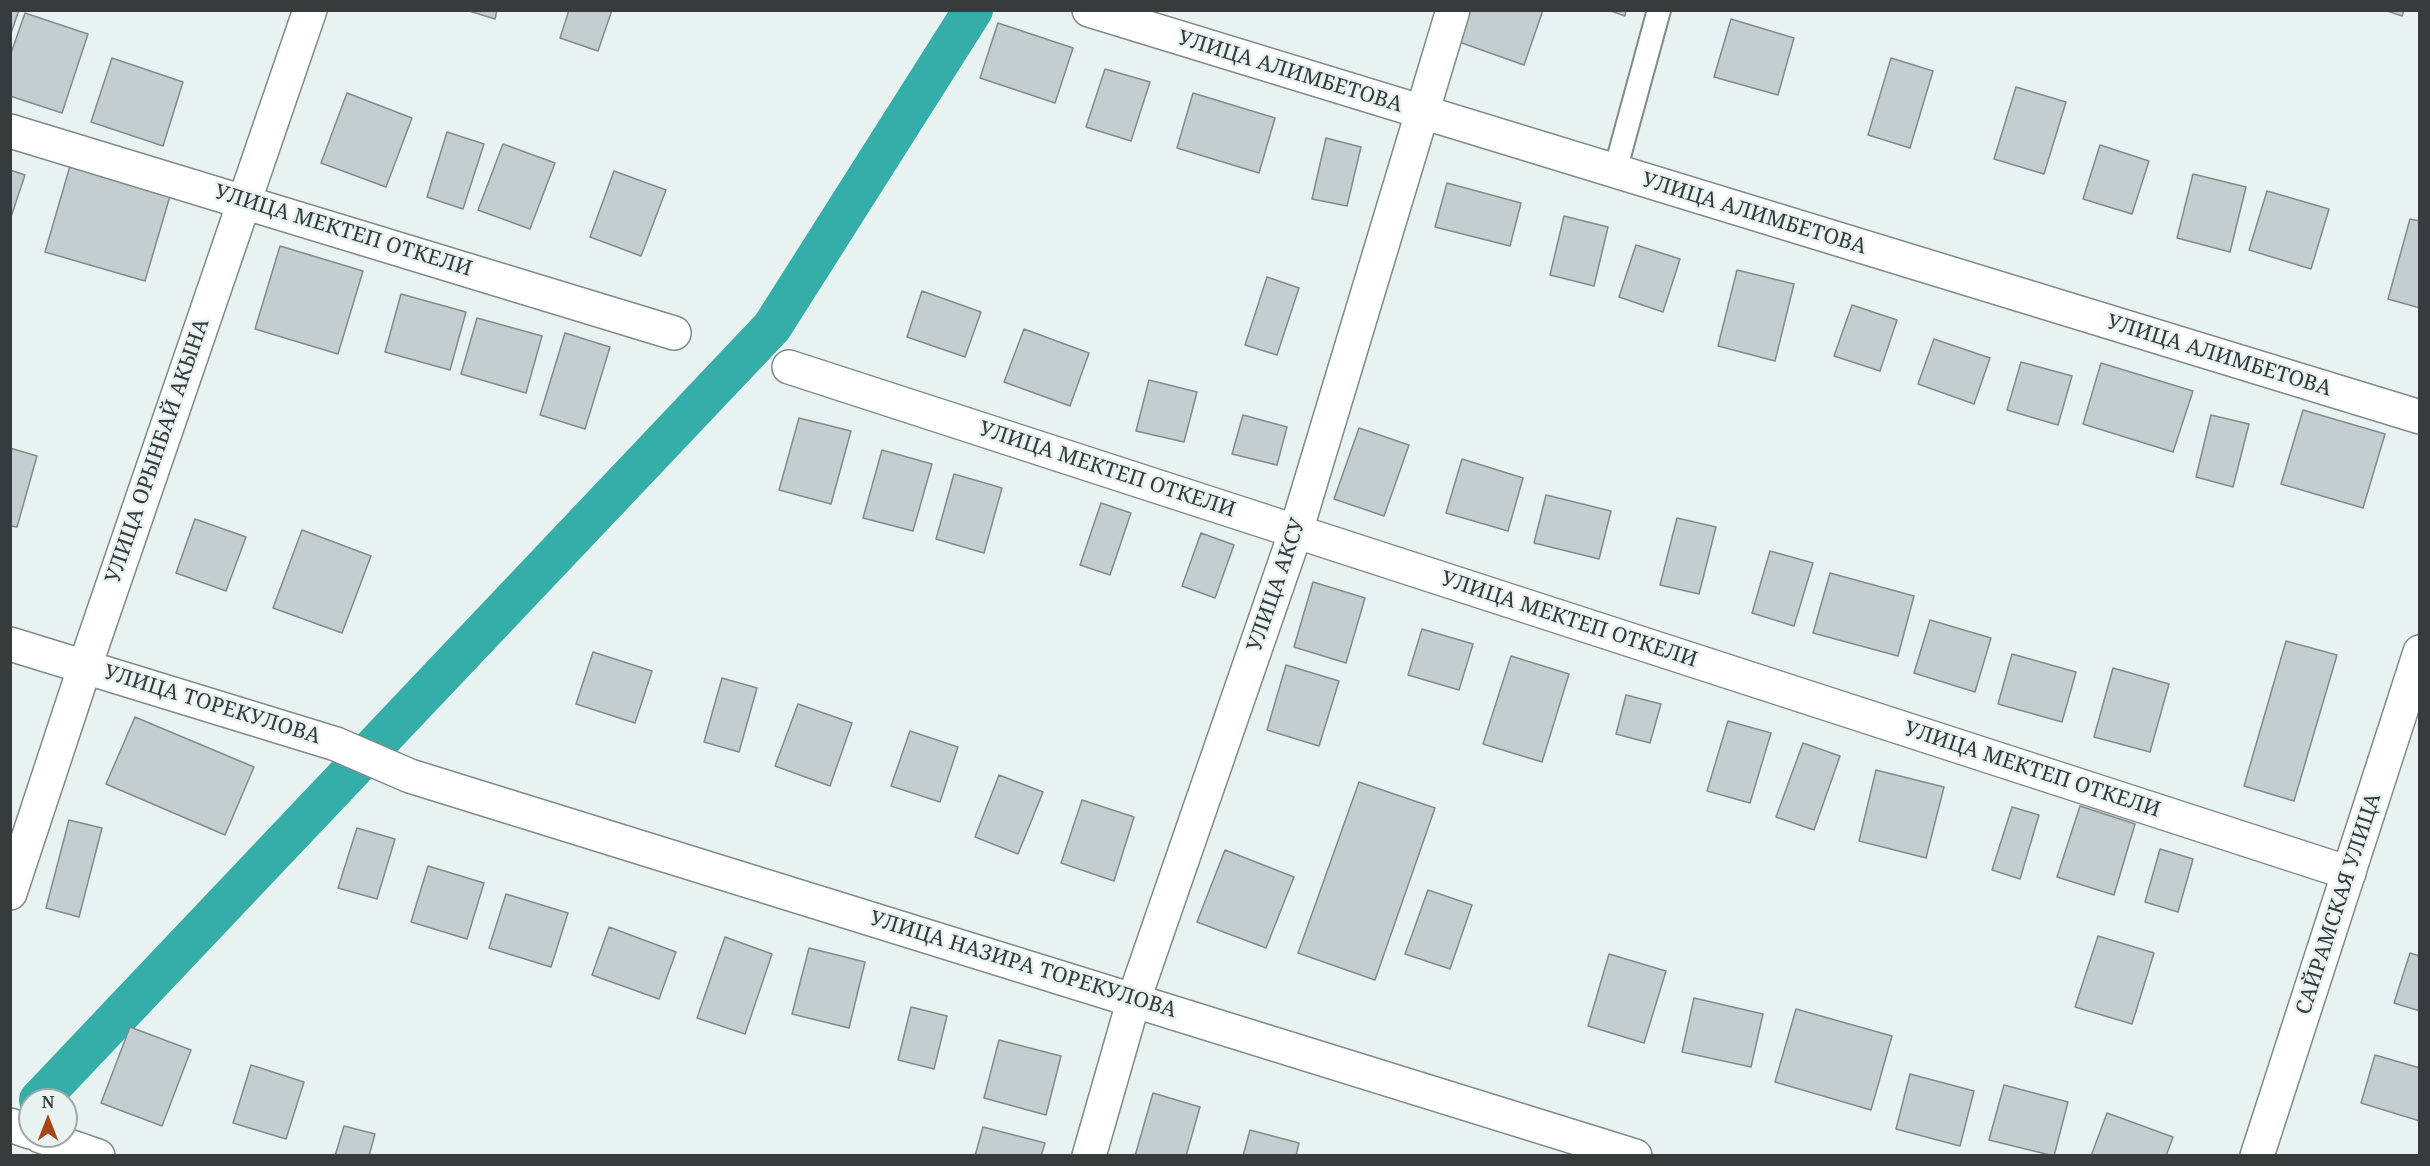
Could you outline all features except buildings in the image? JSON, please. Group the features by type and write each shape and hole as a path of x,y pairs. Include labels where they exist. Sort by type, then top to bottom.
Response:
{"street":[{"name":"УЛИЦА ОРЫНБАЙ АКЫНА","path":"10,893 84,666 310,10"},
{"name":"УЛИЦА АЛИМБЕТОВА","path":"1089,10 2420,417"},
{"name":"УЛИЦА АКСУ","path":"1089,1155 1134,999 1296,531 1453,10"},
{"name":"УЛИЦА МЕКТЕП ОТКЕЛИ","path":"10,130 674,333"},
{"name":"УЛИЦА МЕКТЕП ОТКЕЛИ","path":"789,367 2349,873"},
{"name":"УЛИЦА ТОРЕКУЛОВА","path":"10,644 336,744 410,776"},
{"name":"САЙРАМСКАЯ УЛИЦА","path":"2257,1155 2420,652"},
{"name":"УЛИЦА НАЗИРА ТОРЕКУЛОВА","path":"410,776 1635,1155"},
{"path":"76,1148 98,1155"}],"lane":[{"path":"1615,171 1659,10"}],"waterway":[{"path":"50,1088 772,327 973,10"}]}
